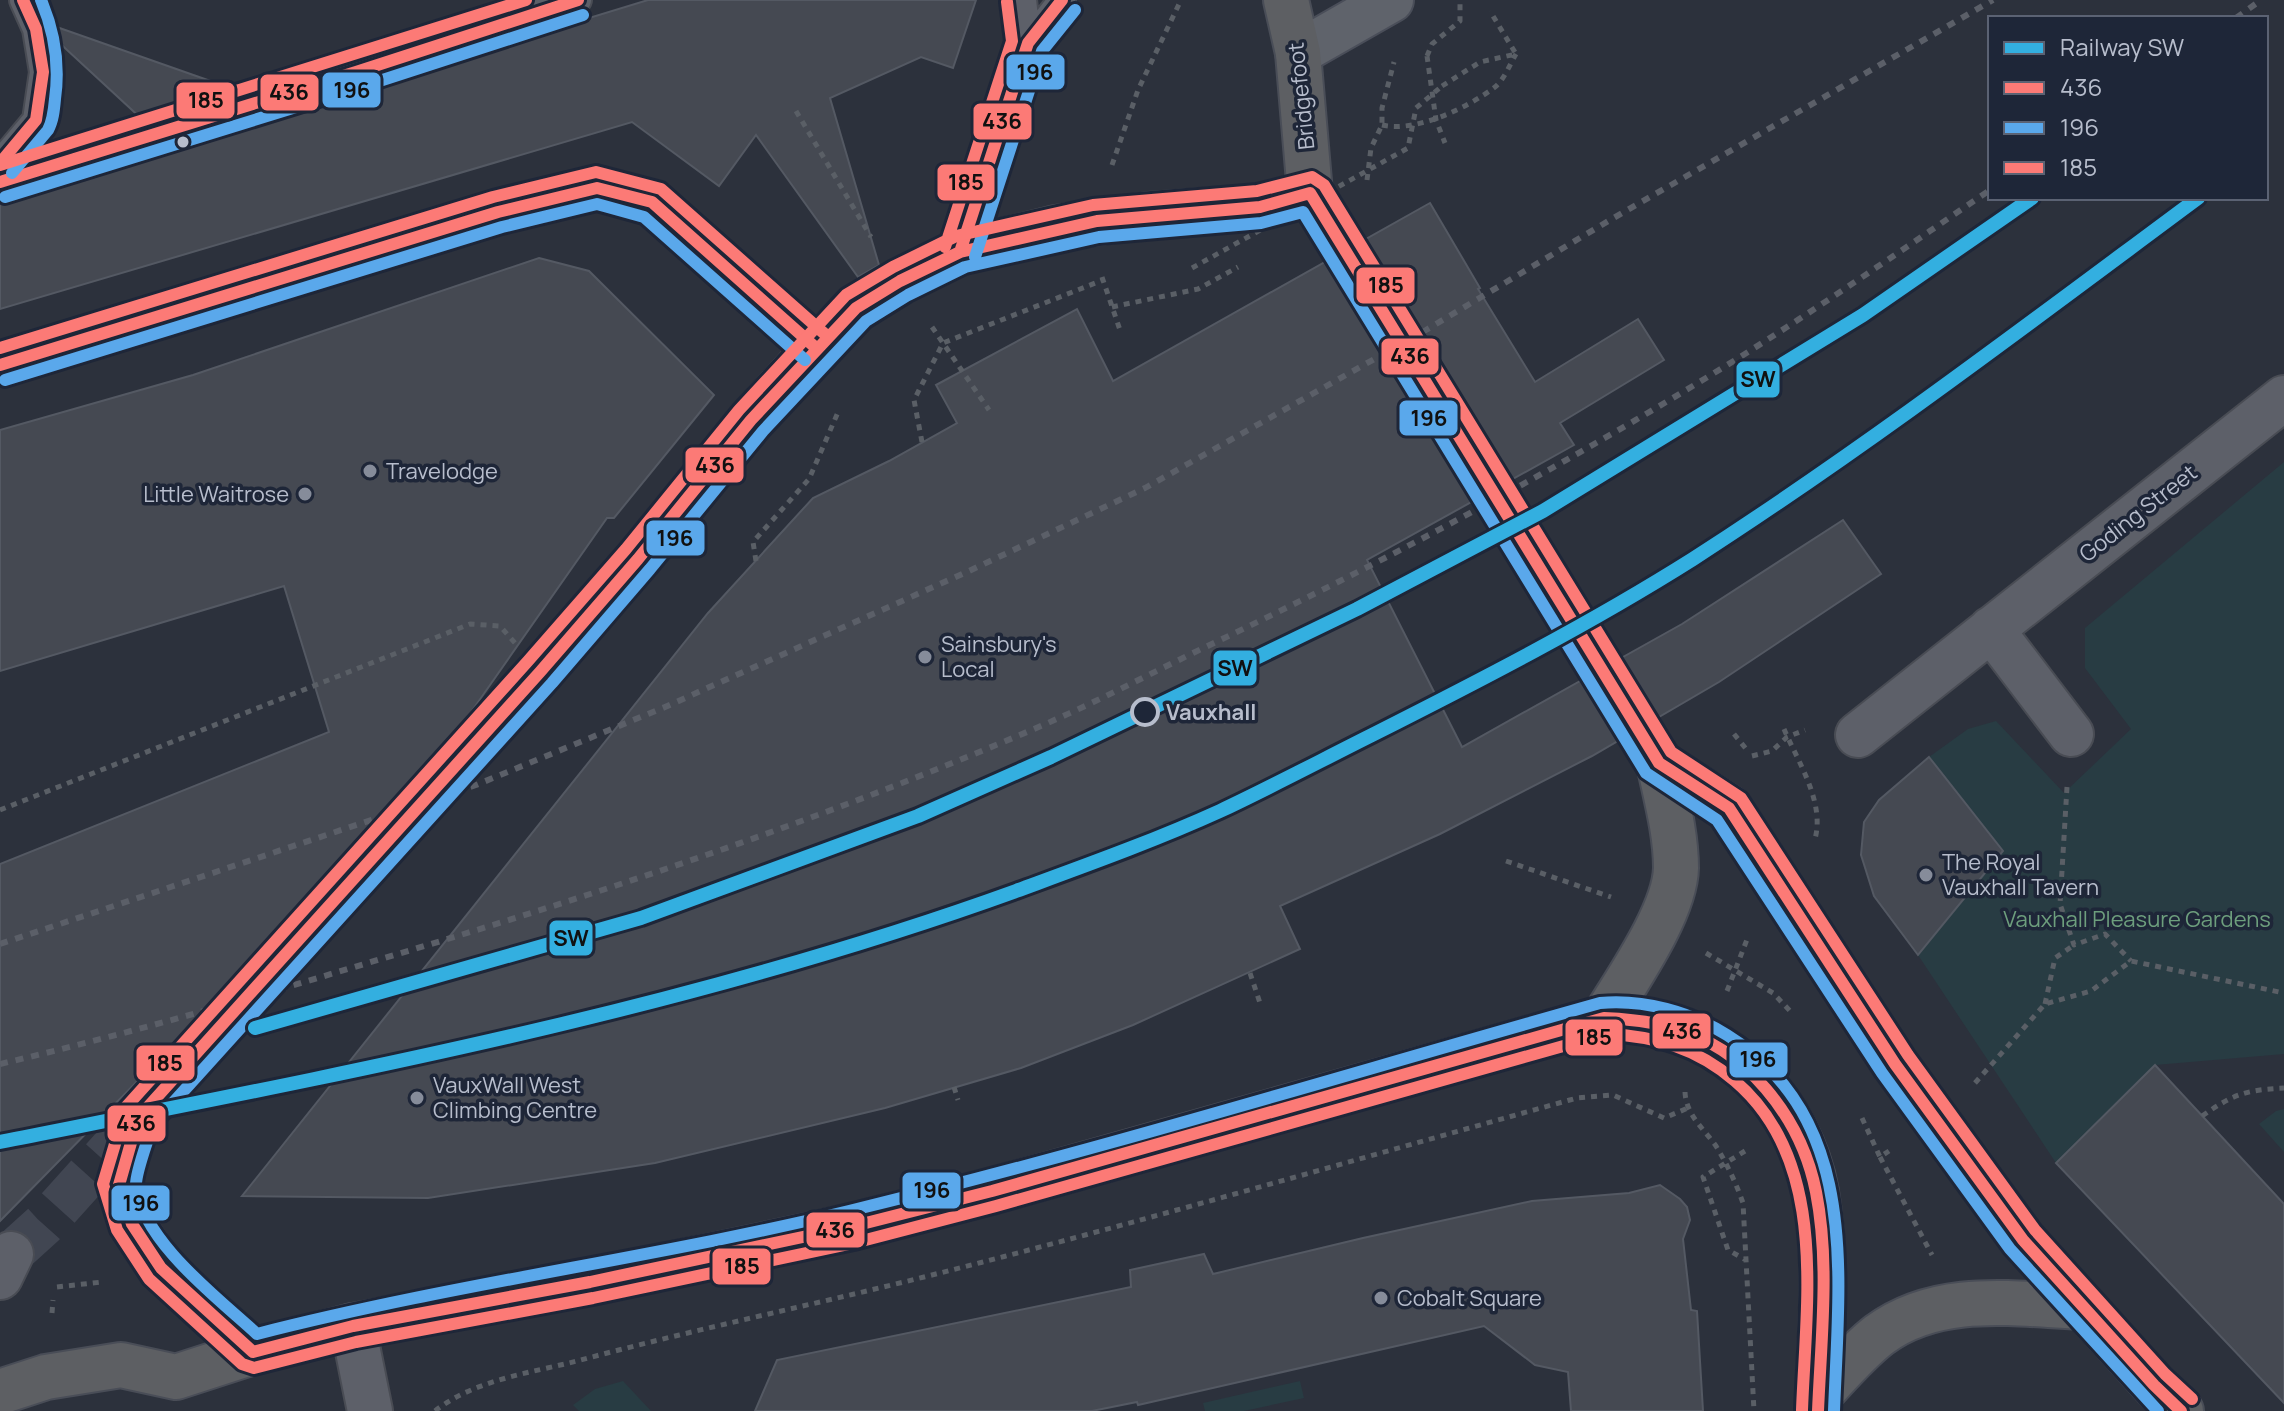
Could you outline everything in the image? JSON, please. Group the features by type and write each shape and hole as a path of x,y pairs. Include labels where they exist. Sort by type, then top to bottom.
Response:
{"highway":[{"name":"Bridgefoot","path":"1286,0 1298,53 1310,193"},
{"path":"1604,1018 1659,925 1676,870 1659,763 1729,808 1934,1119 2023,1240 2181,1411"},
{"path":"0,1392 46,1377 121,1365 166,1394 253,1352 353,1326 590,1282 864,1223 1006,1187 1604,1018 1641,1020 1669,1027 1735,1057 1756,1076 1791,1122 1810,1169 1819,1212 1822,1259 1818,1404"},
{"path":"1818,1404 1879,1335 1905,1320 1945,1307 1976,1302 2082,1307"}],"main road":[{"path":"1298,53 1391,0"}],"street":[{"path":"638,559 751,420 816,348 856,308 900,281 960,252 1097,221 1260,207 1310,193"},
{"name":"Goding Street","path":"1858,735 2284,398"},
{"path":"1991,629 2071,734"},
{"path":"132,1224 161,1268 253,1352"},
{"path":"353,1326 370,1411"}],"lane":[{"path":"0,163 36,120 43,72 36,29 23,0"},
{"path":"0,182 578,0"},
{"path":"1023,0 1028,43"},
{"path":"960,252 1028,43 1062,0"},
{"path":"0,365 498,212 597,188 652,202 816,348"}],"path":[{"path":"1111,170 1138,90 1181,0"},
{"path":"1445,143 1436,120 1427,56 1432,44 1460,21 1460,0"},
{"path":"1490,11 1516,54"},
{"path":"1192,268 1408,148 1416,108 1442,86 1480,62 1516,54"},
{"path":"1382,125 1405,126 1436,120 1498,85 1516,54"},
{"path":"1366,187 1371,148 1382,125 1382,108 1394,60"},
{"path":"796,111 874,241"},
{"path":"1112,307 1198,289 1249,260"},
{"path":"1100,269 1121,333"},
{"path":"922,442 914,400 943,343 1115,277"},
{"path":"919,332 930,325 989,410"},
{"path":"756,561 753,542 809,479 842,403"},
{"path":"0,810 470,624 500,626 515,643"},
{"path":"1784,729 1800,759 1815,806 1818,825 1814,839 1803,843"},
{"path":"2071,734 2060,904 2074,945"},
{"path":"1752,756 1772,751 1787,737"},
{"path":"1506,861 1613,898"},
{"path":"1725,996 1751,929"},
{"path":"1975,1083 2045,1004 2055,958 2074,945 2105,934 2131,961 2284,993"},
{"path":"2045,1004 2091,991 2131,961"},
{"path":"1736,970 1758,983"},
{"path":"1250,973 1260,1003"},
{"path":"954,1087 958,1100"},
{"path":"2202,1116 2233,1095 2256,1089 2284,1088"},
{"path":"1685,1089 1688,1108 1725,1163 1743,1203 1754,1411"},
{"path":"435,1411 450,1399 480,1386 1153,1217 1577,1098 1613,1095 1664,1118 1688,1108"},
{"path":"1880,1157 1935,1261"},
{"path":"1725,1163 1703,1177 1728,1250 1746,1260"},
{"path":"48,1283 54,1287 107,1281"}],"green space":[{"name":"Vauxhall Pleasure Gardens","path":"2284,462 2284,1054 2155,1065 2056,1163 1918,955 2003,851 1929,757 1968,729 1996,721 2064,793 2131,729 2085,668 2085,628"},
{"path":"2284,1109 2284,1152 2259,1124 2276,1111"},
{"path":"623,1381 651,1411 579,1411 573,1405 595,1389"},
{"path":"1300,1381 1304,1398 1244,1411 1205,1411 1203,1403"}],"building":[{"path":"648,0 976,0 953,68 921,57 830,98 879,265 858,277 756,135 719,186 632,122 0,309 0,198"},
{"path":"51,25 239,91 144,121 53,37"},
{"path":"1430,203 1535,382 1638,319 1664,360 1560,423 1574,445 1367,560 1462,747 1682,624 1843,520 1881,574 1719,682 1592,756 1440,834 1280,906 1300,949 1133,1025 1021,1068 885,1108 655,1163 428,1198 242,1196 708,613 813,498 957,423 936,385 1077,309 1113,381"},
{"path":"539,258 589,271 714,395 614,518 607,518 469,715 276,940 0,1221 0,864 329,732 284,586 0,671 0,430 193,375"},
{"name":"The Royal Vauxhall Tavern","path":"1929,757 2003,851 1918,955 1874,896 1861,855 1864,822 1879,800"},
{"path":"2155,1065 2284,1204 2284,1403 2056,1163"},
{"name":"Cobalt Square","path":"1660,1185 1687,1207 1690,1220 1683,1239 1691,1310 1697,1311 1703,1411 1571,1411 1568,1372 1535,1365 1484,1326 1138,1405 1137,1402 1092,1411 755,1411 777,1360 1131,1287 1130,1270 1204,1254 1213,1274 1532,1201 1629,1193"}],"tunnel":[{"path":"1310,193 1659,763"},
{"path":"11,1254 43,1225 638,559"},
{"path":"132,1224 119,1185 136,1127"}],"railway":[{"path":"0,944 476,785 665,707 969,571 1145,488 1426,330 1610,220 1993,0"},
{"path":"2239,16 2261,0"},
{"path":"0,1064 144,1028 286,987 629,881 873,794 1054,720 1324,589 1580,452 1778,333 1988,191"}],"rail line":[{"name":"SW","path":"255,1028 641,918 918,816 1051,757 1357,609 1543,511 1863,315 2029,200"},
{"name":"SW","path":"0,1142 513,1036 767,971 1016,891 1195,822 1494,672 1575,629 1693,559 1885,428 2195,200"}],"transit line":[{"name":"436","path":"0,163 36,120 43,72 36,29 23,0"},
{"name":"196","path":"12,173 48,130 53,115 56,61 50,24 41,0"},
{"name":"185","path":"0,165 526,0"},
{"name":"436","path":"0,182 578,0"},
{"name":"436","path":"960,252 1028,43 1062,0"},
{"name":"185","path":"945,247 1012,41 1007,2"},
{"name":"196","path":"975,257 1042,51 1075,10"},
{"name":"196","path":"5,197 583,15"},
{"name":"185","path":"0,348 493,197 596,172 661,189 827,336"},
{"name":"185","path":"1802,1410 1807,1279 1805,1235 1799,1192 1786,1151 1765,1114 1721,1070 1690,1052 1641,1038 1606,1034 854,1243 593,1298 356,1342 254,1368 242,1364 149,1279 117,1230 103,1184 126,1107 528,661 626,549 739,410 846,295 893,267 956,236 1093,205 1257,191 1312,177 1324,185 1671,752 1741,798 1908,1055 2035,1230 2165,1374 2192,1399"},
{"name":"436","path":"0,365 498,212 597,188 652,202 816,348"},
{"name":"436","path":"1818,1411 1823,1246 1816,1192 1798,1137 1766,1089 1746,1068 1723,1051 1670,1027 1637,1021 1604,1018 992,1191 850,1227 590,1282 353,1326 253,1352 161,1268 132,1224 119,1185 138,1118 540,672 638,559 751,420 856,308 900,281 960,252 1097,221 1260,207 1310,193 1659,763 1729,808 1895,1064 2023,1240 2181,1411"},
{"name":"196","path":"5,380 502,227 597,204 644,217 805,360"},
{"name":"196","path":"1834,1411 1838,1255 1833,1204 1821,1155 1801,1110 1770,1069 1727,1035 1698,1020 1650,1005 1600,1003 1131,1137 849,1211 404,1300 257,1334 184,1268 167,1248 142,1207 136,1180 152,1126 552,683 763,431 866,321 908,295 965,267 1099,237 1261,223 1303,212 1646,773 1717,820 1882,1073 2010,1249 2158,1411"}],"place":[{"name":"Travelodge","path":"370,471"},
{"name":"Little Waitrose","path":"305,494"},
{"name":"Sainsbury's Local","path":"925,657"},
{"name":"Vauxhall","path":"1145,712"},
{"name":"The Royal Vauxhall Tavern","path":"1926,875"},
{"name":"VauxWall West Climbing Centre","path":"417,1098"},
{"name":"Cobalt Square","path":"1381,1298"}]}
